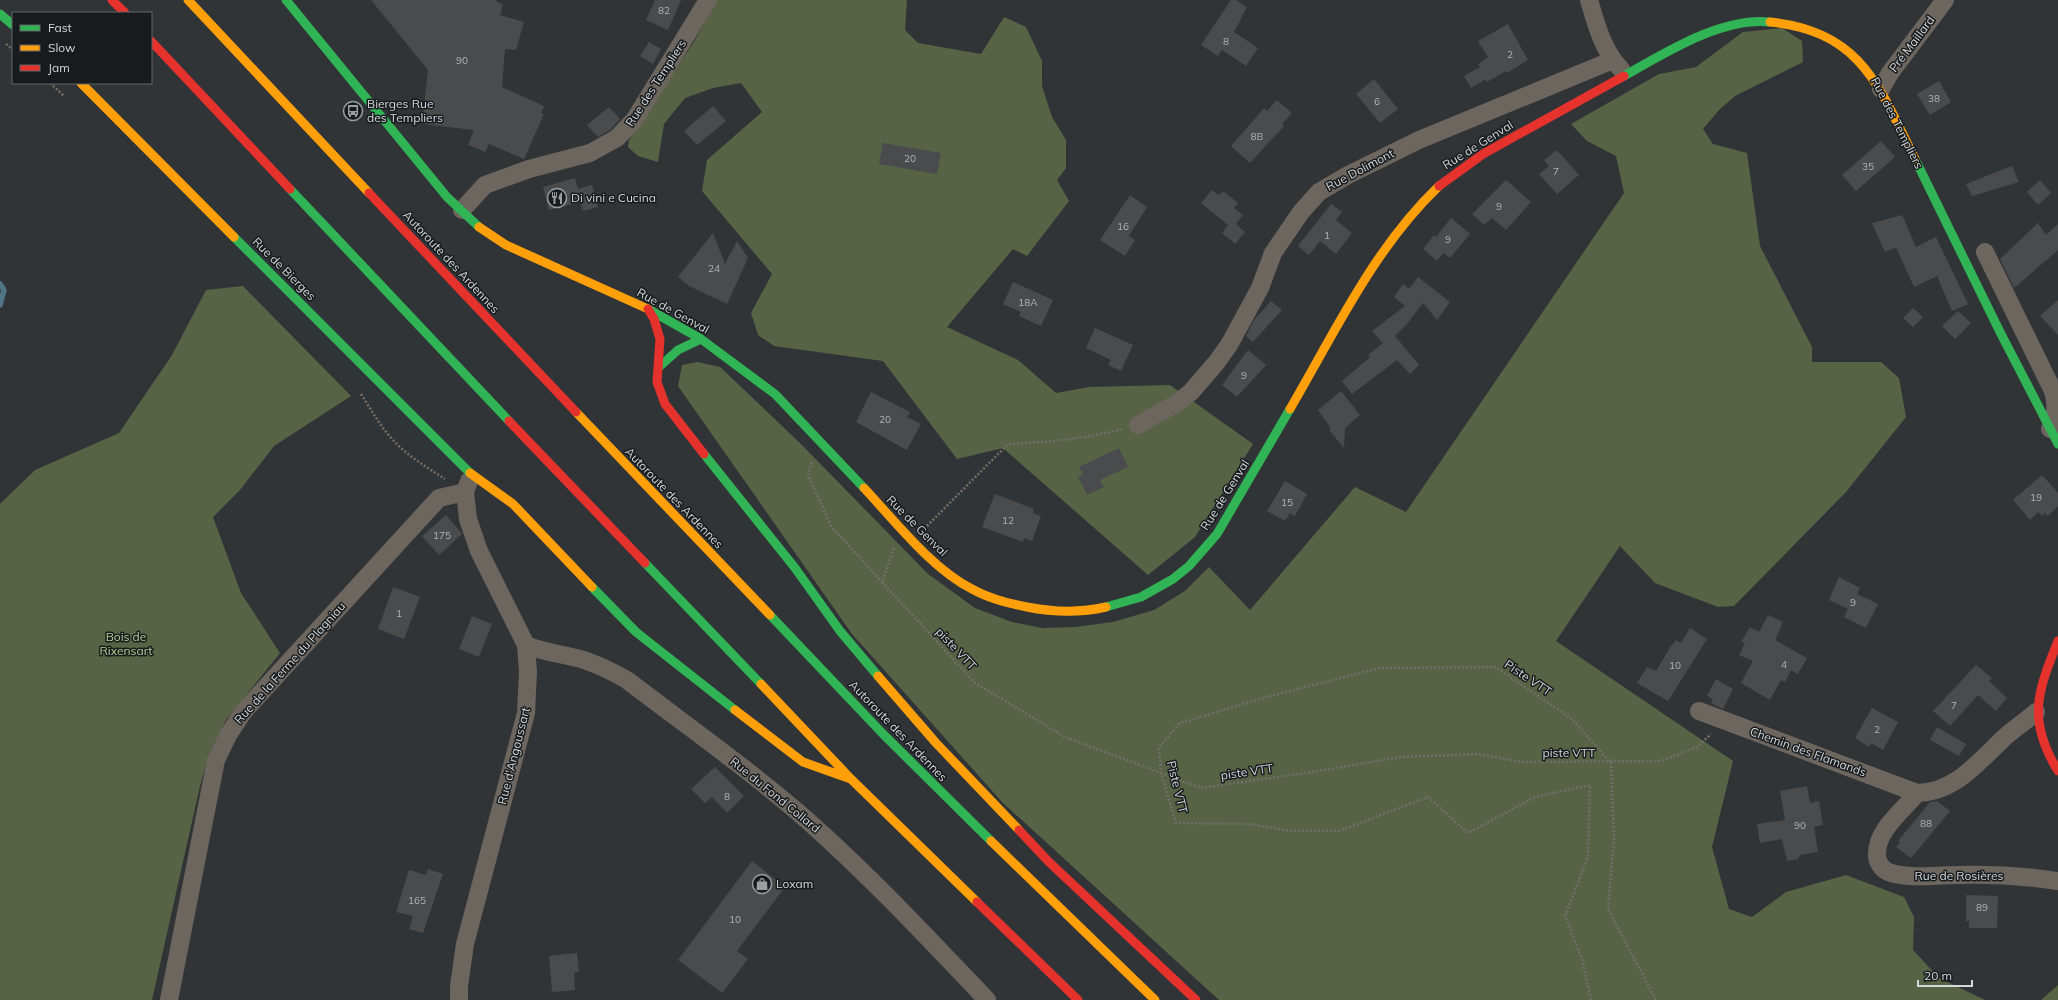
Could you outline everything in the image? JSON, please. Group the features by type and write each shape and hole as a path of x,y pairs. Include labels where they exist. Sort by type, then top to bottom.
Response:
{"main road":[{"path":"112,0 123,12"},
{"name":"Autoroute des Ardennes","path":"188,0 548,383 884,735 1034,884 1155,1000"},
{"name":"Rue de Genval","path":"286,0 447,197 483,231 506,245 648,308 701,339 775,394 935,563 971,589 996,600 1021,607 1047,611 1094,610 1122,604 1141,597 1173,579 1189,566 1217,534 1382,251 1428,195 1460,168 1483,154 1627,74"},
{"path":"0,14 12,24"},
{"name":"Rue des Templiers","path":"1627,74 1704,34 1734,24 1767,20 1800,25 1835,40 1868,69 1881,89 2054,436"},
{"path":"152,42 506,418 851,779 1078,1000"},
{"name":"Rue de Bierges","path":"82,84 470,472 513,504 636,632 686,673 803,762 851,779"},
{"path":"648,308 654,319 660,339 657,382 665,404 795,568 840,631 936,743 1049,862 1196,1000"},
{"path":"659,367 685,344 701,339"},
{"path":"2058,641 2044,680 2036,712 2041,734 2050,759 2058,771"}],"street":[{"name":"Rue des Templiers","path":"462,210 485,184 529,169 590,153 617,138 635,119 708,0"},
{"path":"1589,0 1601,36 1613,60 1627,74"},
{"name":"Pré Maillard","path":"1881,89 1890,73 1945,0"},
{"name":"Rue Dolimont","path":"1138,425 1178,403 1191,392 1216,363 1229,345 1260,288 1274,254 1301,212 1319,192 1361,168 1419,140 1613,60"},
{"name":"Rue des Templiers","path":"1985,252 2053,391 2057,406 2054,436"},
{"name":"Rue d'Angoussart","path":"459,1000 459,986 465,944 526,713 528,672 526,645 479,551 468,519 465,492 470,472"},
{"name":"Rue de la Ferme du Plagniau","path":"169,1000 216,760 228,735 244,711 439,498 465,492"},
{"name":"Rue du Fond Collard","path":"526,645 539,650 601,666 627,680 777,795 806,819 862,871 987,1000"},
{"name":"Chemin des Flamands","path":"1699,711 1917,793"},
{"path":"1917,793 1926,793 1956,781 1971,771 2005,737 2036,712"},
{"name":"Rue de Rosières","path":"1917,793 1890,824 1878,846 1876,857 1881,867 1889,872 1912,877 1984,875 2058,881"}],"path":[{"path":"882,582 902,528 924,528 1008,444 1051,442 1101,435 1138,425"},
{"name":"piste VTT","path":"820,442 808,474 831,526 975,683 1065,737 1201,788 1312,772 1400,757 1477,754 1522,762 1661,761 1697,747 1725,721"},
{"name":"Piste VTT","path":"1591,1000 1582,958 1565,916 1588,857 1590,785 1535,797 1468,833 1428,797 1339,831 1291,832 1250,824 1176,823 1162,773 1159,747 1180,723 1270,696 1380,668 1495,667 1572,719 1610,762 1614,839 1608,909 1656,1000"}],"green space":[{"path":"717,0 907,0 905,30 918,43 981,54 1004,17 1026,27 1042,61 1042,86 1052,117 1066,140 1066,168 1057,180 1069,201 1027,256 1013,249 947,327 1018,360 1056,393 1089,387 1170,385 1253,444 1195,537 1148,575 1003,448 957,459 883,361 774,346 758,335 751,313 772,274 702,191 707,160 762,112 741,83 713,88 685,98 664,124 658,162 638,156 628,147 629,140 694,42"},
{"path":"1782,28 1802,41 1803,62 1735,96 1719,110 1703,129 1713,144 1747,153 1760,246 1812,347 1812,362 1881,362 1899,378 1906,417 1846,492 1734,606 1718,607 1655,583 1620,546 1556,641 1733,761 1712,847 1729,909 1752,917 1786,892 1846,875 1904,897 1914,917 1913,950 1939,978 1985,1000 1219,1000 1003,803 852,634 678,386 682,365 697,362 720,367 801,444 928,574 975,608 1012,622 1042,628 1075,627 1113,622 1154,610 1185,591 1209,567 1250,610 1355,487 1406,512 1624,193 1616,156 1587,141 1571,124 1659,74 1696,67 1743,32"},
{"name":"Bois de Rixensart","path":"243,286 351,396 274,446 240,490 213,517 241,593 280,653 226,720 210,751 200,786 152,1000 0,1000 0,504 35,470 119,433 172,355 206,290"},
{"path":"2058,985 2058,1000 2041,1000"}],"building":[{"path":"371,0 494,0 503,5 500,15 524,22 516,50 505,49 502,87 544,106 541,113 544,114 524,159 489,144 485,152 468,145 474,130 422,124 428,70"},
{"path":"655,0 681,0 668,30 646,20"},
{"path":"1231,0 1236,0 1247,7 1234,32 1258,48 1246,66 1222,50 1218,56 1201,45"},
{"path":"1508,24 1528,60 1507,73 1506,71 1487,82 1486,79 1471,88 1464,76 1480,67 1478,64 1488,57 1478,41"},
{"path":"649,42 661,49 653,64 640,56"},
{"path":"1374,79 1398,109 1380,123 1356,94"},
{"path":"1939,81 1951,102 1930,115 1917,94"},
{"path":"1277,100 1292,113 1282,124 1284,126 1250,163 1231,146 1264,108 1267,111"},
{"path":"713,106 726,121 697,145 684,131"},
{"path":"609,107 620,119 610,130 598,137 587,125"},
{"path":"1881,141 1895,157 1856,191 1842,175"},
{"path":"883,143 941,153 937,174 879,164"},
{"path":"1557,150 1579,175 1557,194 1539,174 1549,166 1544,160"},
{"path":"2012,166 2019,182 1972,196 1966,184"},
{"path":"575,178 578,189 592,185 598,207 583,211 580,202 549,210 543,187"},
{"path":"1506,180 1531,202 1506,230 1492,218 1484,225 1472,214"},
{"path":"2040,180 2051,193 2038,205 2027,192"},
{"path":"1212,190 1219,195 1223,191 1238,203 1234,208 1243,215 1236,224 1245,232 1235,244 1222,233 1228,225 1201,203"},
{"path":"1130,195 1147,207 1129,236 1135,240 1125,256 1100,240"},
{"path":"1331,204 1342,212 1336,220 1352,233 1336,254 1320,241 1309,255 1298,246"},
{"path":"1902,215 1916,247 1936,237 1968,304 1952,311 1937,276 1914,287 1896,247 1885,252 1872,223"},
{"path":"1451,218 1470,234 1450,258 1444,253 1437,261 1423,249 1434,235 1436,237"},
{"path":"2038,223 2046,235 2058,224 2058,250 2014,288 2000,259"},
{"path":"713,233 725,264 737,241 748,258 727,304 689,286 678,277"},
{"path":"1418,277 1450,302 1437,320 1423,303 1407,324 1395,336 1419,365 1410,374 1397,360 1352,394 1342,381 1370,357 1368,355 1383,343 1372,331 1405,306 1394,297 1403,284 1409,289"},
{"path":"1013,282 1053,300 1041,326 1019,316 1021,312 1003,304"},
{"path":"2058,300 2058,335 2040,316"},
{"path":"1271,301 1282,310 1253,342 1246,336 1254,320"},
{"path":"1913,308 1923,317 1913,327 1903,318"},
{"path":"1958,311 1971,323 1955,339 1942,326"},
{"path":"1095,328 1133,345 1121,371 1108,365 1111,360 1086,348"},
{"path":"1248,350 1266,365 1237,397 1222,385"},
{"path":"1341,391 1360,415 1345,428 1344,448 1330,431 1330,427 1318,410"},
{"path":"871,392 910,412 907,417 921,424 907,450 856,422"},
{"path":"1119,448 1128,467 1100,480 1104,487 1087,495 1078,477 1083,474 1079,467"},
{"path":"2042,475 2058,493 2058,506 2048,516 2045,513 2042,516 2038,512 2030,520 2013,500"},
{"path":"1285,481 1307,494 1295,516 1290,513 1285,521 1267,511"},
{"path":"995,494 1034,509 1033,513 1041,516 1032,541 1024,538 1023,542 982,527"},
{"path":"446,515 462,534 439,555 422,536"},
{"path":"1839,577 1860,588 1857,594 1878,604 1866,628 1844,617 1848,609 1829,600"},
{"path":"393,587 420,597 404,639 378,629"},
{"path":"1768,615 1783,622 1775,640 1807,658 1798,674 1791,670 1785,682 1781,680 1770,700 1741,683 1753,661 1739,655 1745,643 1741,642 1750,627 1759,632"},
{"path":"472,616 492,624 479,657 459,649"},
{"path":"1690,628 1707,639 1668,701 1637,683 1647,667 1656,671 1671,646 1676,640 1681,643"},
{"path":"1976,665 1992,678 1989,681 2007,698 1996,711 1978,695 1950,726 1933,711"},
{"path":"1716,679 1733,689 1723,709 1711,703 1713,699 1707,696"},
{"path":"1872,708 1898,722 1883,750 1871,743 1869,747 1855,738"},
{"path":"1937,727 1966,744 1959,756 1930,740"},
{"path":"715,767 744,796 727,813 712,797 705,803 691,789"},
{"path":"1807,786 1810,803 1819,801 1823,825 1814,827 1818,852 1800,855 1798,859 1787,861 1782,839 1760,843 1757,824 1785,820 1780,791"},
{"path":"1937,801 1950,811 1911,858 1896,847 1900,842 1898,841 1930,802"},
{"path":"752,861 785,887 737,951 748,959 722,993 678,960"},
{"path":"428,869 443,874 423,933 409,929 413,916 396,912 409,870 426,875"},
{"path":"1966,895 1998,896 1997,928 1969,928 1969,921 1966,921"},
{"path":"577,953 579,972 574,973 575,990 552,992 549,956"}],"waterway":[{"path":"0,284 4,290 0,305"}],"traffic: fast":[{"path":"286,0 447,197 479,227"},
{"path":"0,14 12,24"},
{"path":"1624,76 1694,38 1732,25 1751,22 1770,22"},
{"path":"1915,159 2000,332 2058,444"},
{"path":"290,189 509,421"},
{"path":"234,237 470,473"},
{"path":"648,309 701,339 775,394 864,488"},
{"path":"659,367 678,350 701,339"},
{"path":"1106,607 1141,597 1173,579 1189,566 1217,534 1290,409"},
{"path":"704,454 795,568 840,631 878,676"},
{"path":"645,563 761,684"},
{"path":"592,587 636,632 735,710"},
{"path":"770,615 884,735 991,841"}],"traffic: slow":[{"path":"188,0 369,193"},
{"path":"1770,22 1801,27 1826,37 1846,50 1863,66 1890,108 1915,159"},
{"path":"82,84 234,237"},
{"path":"1290,409 1340,321 1375,264 1416,210 1439,186"},
{"path":"479,227 506,245 648,309"},
{"path":"576,412 770,615"},
{"path":"470,473 513,504 592,587"},
{"path":"864,488 928,557 957,580 972,589 992,598 1006,602 1046,610 1076,611 1106,607"},
{"path":"878,676 936,743 1019,830"},
{"path":"761,684 851,779 977,902"},
{"path":"735,710 803,762 848,778"},
{"path":"991,841 1155,1000"}],"traffic: jam":[{"path":"112,0 124,12"},
{"path":"152,42 290,189"},
{"path":"1439,186 1483,154 1624,76"},
{"path":"369,193 576,412"},
{"path":"648,309 654,319 660,339 657,382 665,404 704,454"},
{"path":"509,421 645,563"},
{"path":"2058,641 2045,676 2038,706 2042,736 2048,753 2058,771"},
{"path":"1019,830 1049,862 1196,1000"},
{"path":"977,902 1078,1000"}],"place":[{"name":"Bierges Rue des Templiers","path":"353,111"},
{"name":"Di vini e Cucina","path":"557,198"},
{"name":"Loxam","path":"762,884"}]}
